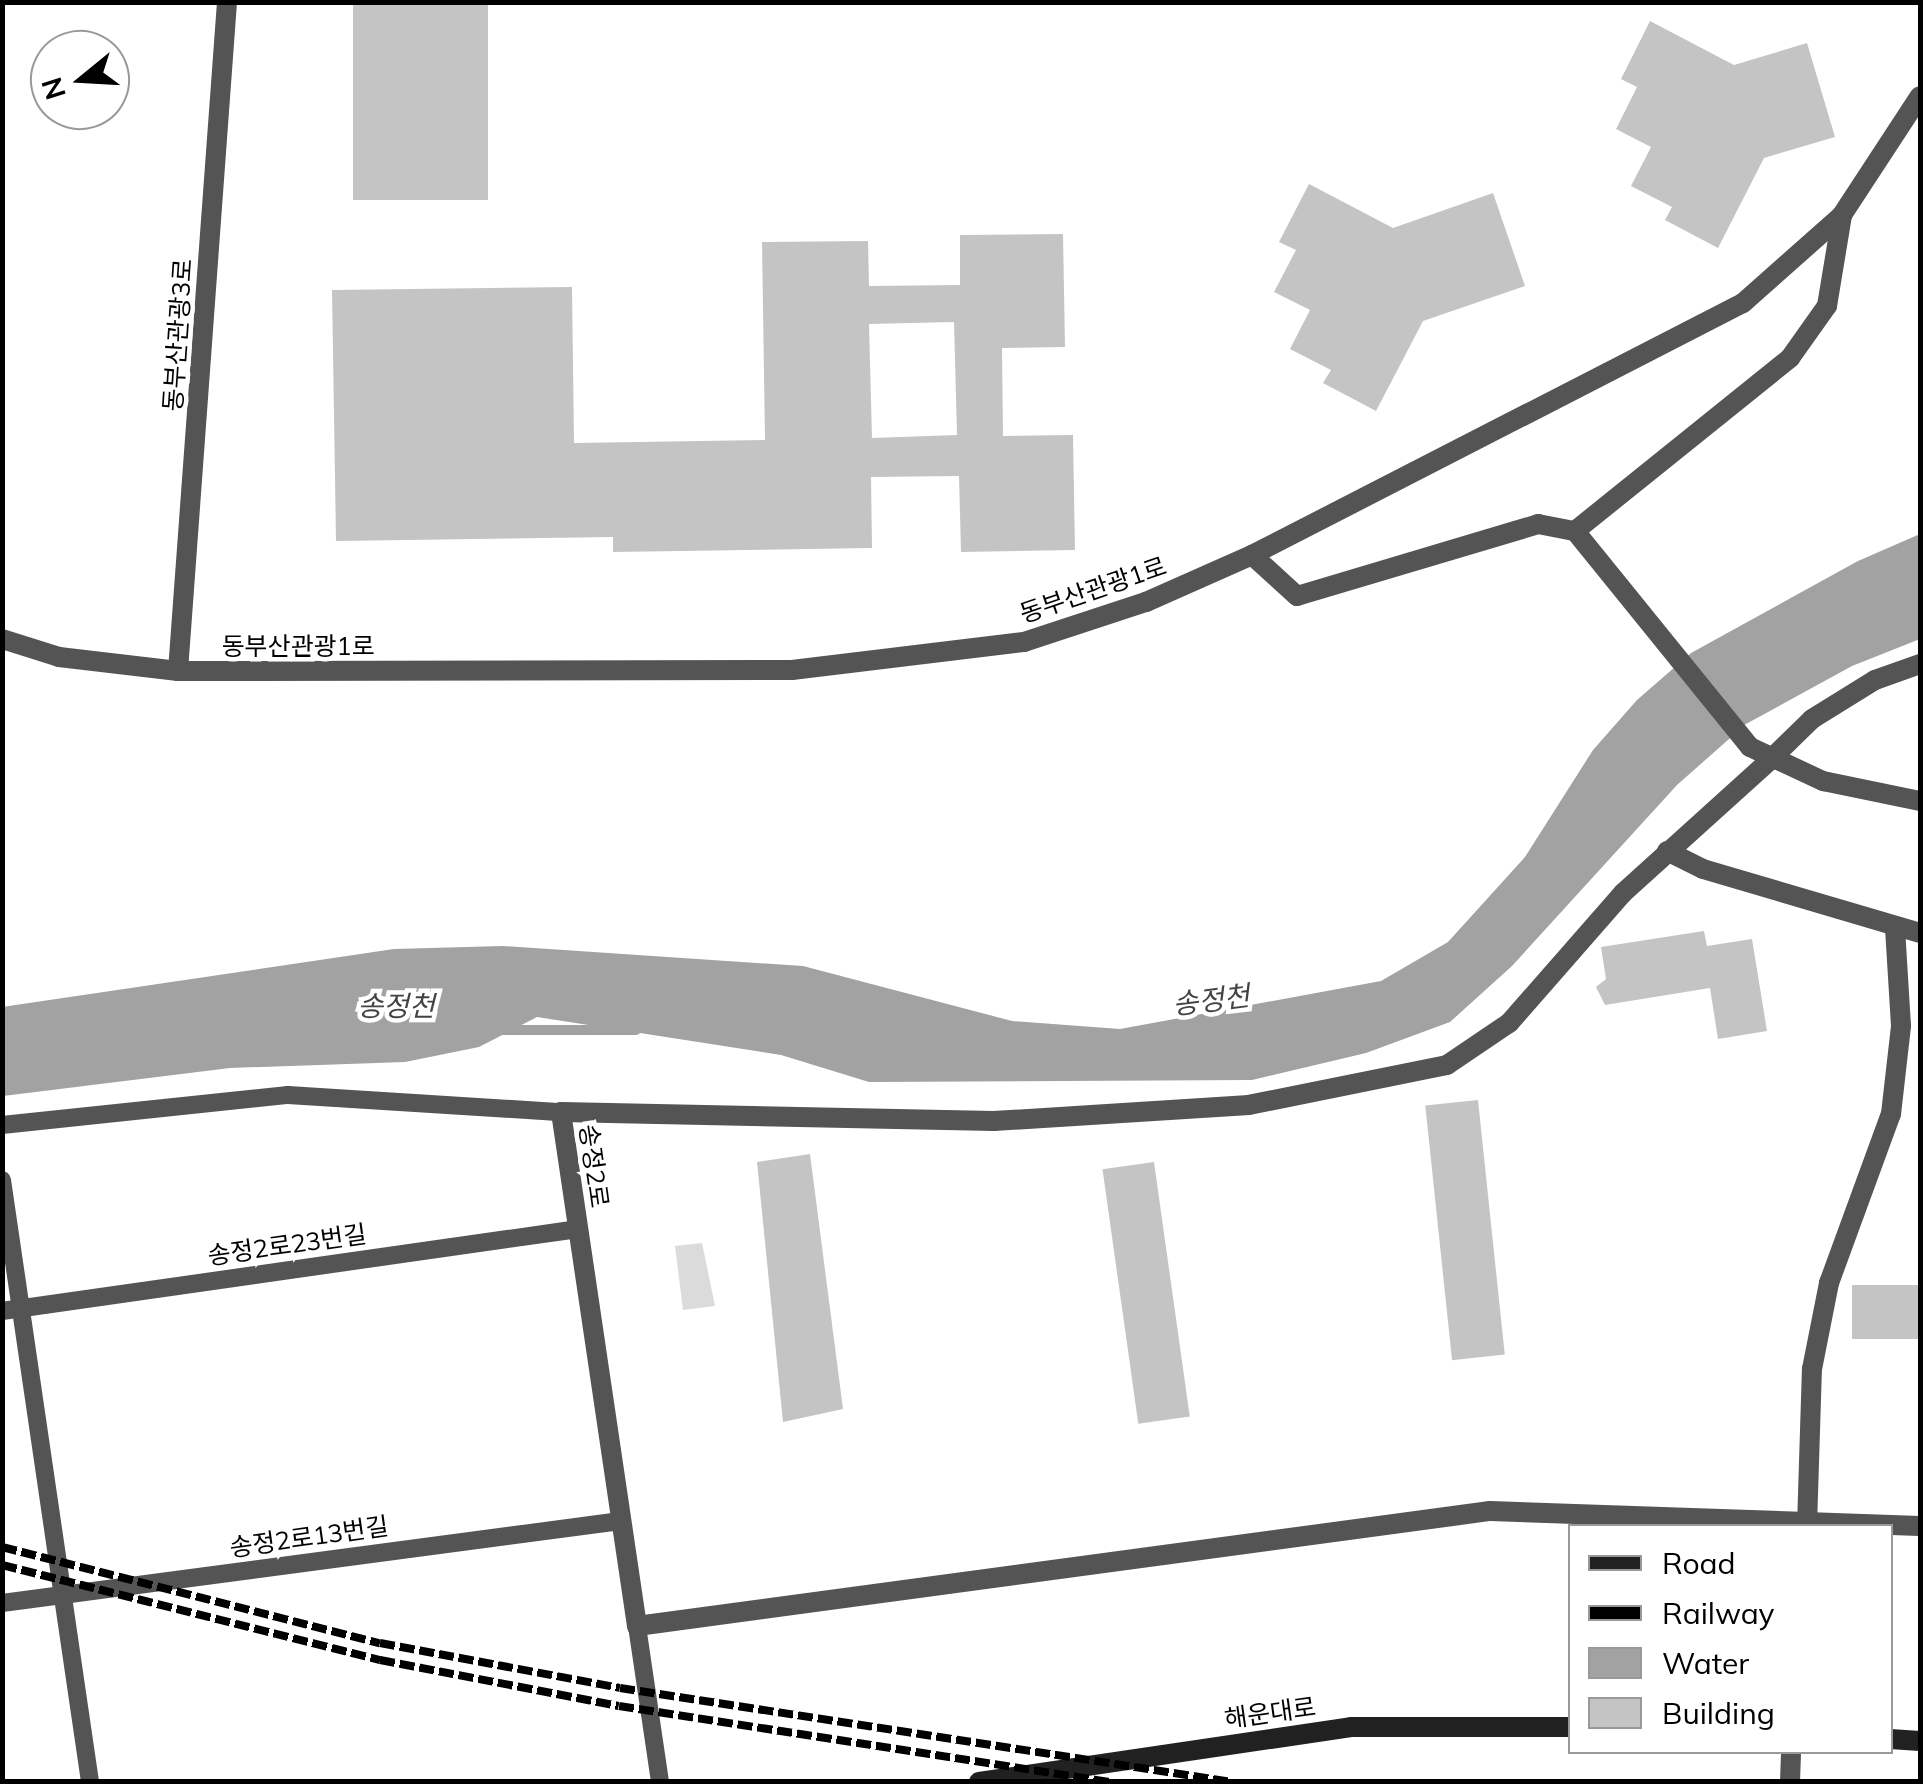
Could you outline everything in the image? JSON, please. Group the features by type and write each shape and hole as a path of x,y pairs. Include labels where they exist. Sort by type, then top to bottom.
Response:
{"main road":[{"name":"해운대로","path":"979,1782 1351,1727 1568,1727"},
{"path":"1893,1740 1920,1741"}],"street":[{"name":"동부산관광3로","path":"178,671 227,2"},
{"name":"동부산관광1로","path":"2,640 59,657 178,671 792,670 1024,642 1146,602 1252,555 1680,339 1743,303 1842,215 1920,96"},
{"path":"1575,531 1790,358 1827,306 1842,215"},
{"path":"1252,555 1297,596 1538,524 1575,531 1750,747 1769,761 1823,781 1920,800"},
{"path":"561,1112 994,1120 1249,1106 1447,1065 1509,1023 1667,852 1812,719 1875,680 1920,664"},
{"path":"1667,852 1920,934"},
{"path":"1807,1523 1812,1368 1829,1283 1892,1114 1901,1026 1895,929"},
{"name":"송정2로","path":"561,1112 637,1626"},
{"path":"637,1626 1490,1511 1845,1524"},
{"path":"1893,1525 1920,1526"},
{"path":"1790,1782 1792,1754"}],"lane":[{"name":"송정2로","path":"2,1126 288,1095 561,1112"},
{"path":"2,1180 12,1310 90,1782"},
{"name":"송정2로23번길","path":"12,1310 578,1229"},
{"name":"송정2로13번길","path":"2,1603 621,1521"},
{"name":"송정2로","path":"637,1626 660,1782"}],"shaded area":[{"path":"702,1243 715,1306 683,1310 675,1246"}],"water":[{"name":"송정천","path":"1920,534 1920,639 1852,666 1746,724 1677,785 1512,966 1450,1022 1366,1053 1252,1080 869,1082 781,1055 537,1017 479,1047 405,1062 230,1068 3,1096 2,1007 394,949 503,946 803,966 1012,1021 1120,1029 1381,981 1448,942 1525,857 1593,750 1637,700 1691,653 1858,561"}],"building":[{"path":"353,2 488,2 488,200 353,200"},
{"path":"1650,21 1734,65 1807,43 1835,137 1764,158 1718,248 1665,220 1672,207 1631,186 1651,147 1616,129 1637,87 1621,79"},
{"path":"1309,184 1393,228 1493,193 1525,286 1423,321 1376,411 1323,383 1331,370 1290,349 1310,310 1274,292 1296,250 1279,242"},
{"path":"1063,234 1065,347 1002,348 1003,436 1073,435 1075,550 961,552 959,476 871,477 872,548 613,552 613,537 336,541 332,290 572,287 574,443 765,440 762,242 868,241 869,286 960,285 960,235","holes":["954,322 957,435 872,438 869,324"]},
{"path":"1704,931 1707,946 1752,939 1767,1031 1718,1039 1710,988 1605,1005 1596,987 1606,979 1601,947"},
{"path":"1478,1100 1505,1355 1452,1360 1425,1106"},
{"path":"810,1154 843,1409 783,1422 757,1162"},
{"path":"1154,1162 1190,1416 1138,1424 1103,1169"},
{"path":"1852,1285 1920,1285 1920,1339 1852,1339"}],"waterway":[{"name":"송정천","path":"498,1030 636,1030"}],"railway":[{"path":"2,1547 380,1643 620,1688 1232,1782"},
{"path":"2,1565 380,1660 619,1706 1109,1782"}]}
